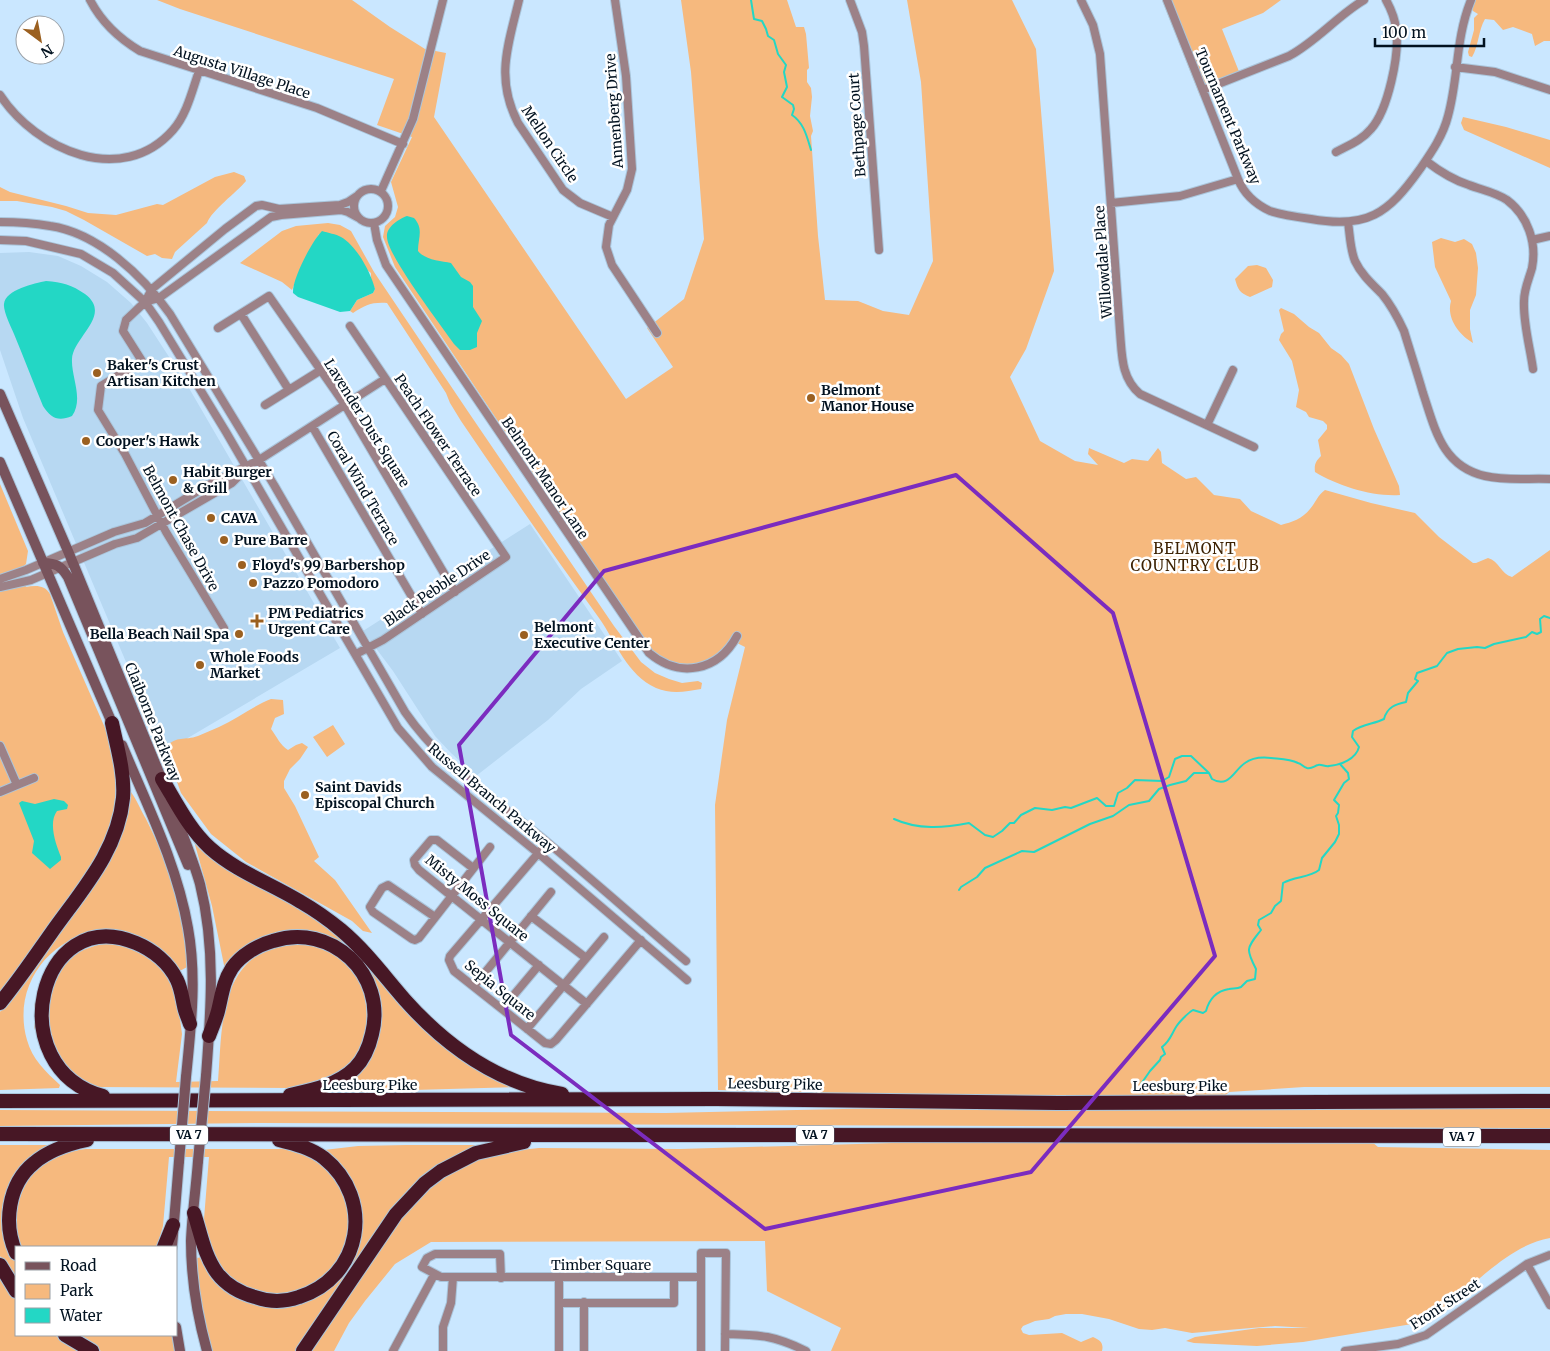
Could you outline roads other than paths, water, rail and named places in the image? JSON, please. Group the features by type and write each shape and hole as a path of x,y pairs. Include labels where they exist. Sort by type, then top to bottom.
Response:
{"highway":[{"path":"0,1003 97,870 114,837 123,798 122,778 112,723"},
{"path":"162,779 196,833 208,846 240,870 300,901 341,930 362,949 421,1017 439,1035 460,1050 510,1079 530,1087 570,1095 615,1100"},
{"path":"30,1002 39,977 48,963 60,952 86,940 116,937 129,940 154,952 169,968 177,980 190,1024"},
{"path":"209,1036 218,1010 224,983 233,966 260,945 286,937 312,937 336,946 357,964 370,989 374,1002 375,1017 369,1045 364,1057 346,1075 320,1088 287,1096 252,1101"},
{"path":"37,1054 46,1066 67,1084 93,1094 128,1101"},
{"name":"Leesburg Pike","path":"0,1101 716,1099 1058,1103 1550,1101"},
{"name":"VA 7","path":"0,1134 1550,1136"},
{"path":"15,1250 8,1219 10,1204 22,1176 32,1164 57,1149 72,1143 121,1134"},
{"path":"194,1213 210,1263 227,1285 243,1294 262,1300 281,1301 295,1298 313,1293 339,1271 349,1256 354,1240 356,1223 355,1207 343,1180 325,1160 306,1148 256,1135"},
{"path":"303,1351 396,1214 425,1182 441,1171 476,1153 517,1142 568,1135"},
{"path":"164,1246 173,1225"},
{"path":"0,1265 15,1288"},
{"path":"67,1336 92,1351"}],"main road":[{"name":"Claiborne Parkway","path":"0,394 73,562 162,779 192,859 204,902 212,967 209,1036 191,1260 195,1301 207,1351"},
{"path":"0,462 168,855 188,929 192,961 193,1001 172,1246"},
{"path":"43,563 54,563 62,567 68,577 204,902"},
{"path":"178,1336 180,1351"}],"street":[{"name":"Augusta Village Place","path":"90,0 106,24 127,44 152,56 317,108 403,144"},
{"path":"380,191 413,119 442,0"},
{"name":"Mellon Circle","path":"519,0 504,71 506,92 512,112 563,190 580,203 612,217"},
{"name":"Annenberg Drive","path":"615,0 626,76 632,169 627,190 608,225 606,237 608,256 657,333"},
{"name":"Bethpage Court","path":"850,0 862,32 864,46 878,250"},
{"name":"Willowdale Place","path":"1082,0 1093,25 1100,54 1123,367 1127,378 1140,394 1254,447"},
{"name":"Tournament Parkway","path":"1167,0 1238,179 1247,194 1253,201 1270,211 1328,222 1348,222 1366,219 1388,207 1404,192 1426,161 1448,117 1461,30 1471,0"},
{"path":"1203,90 1301,50 1337,19 1364,0"},
{"path":"1336,152 1365,135 1378,120 1383,110 1396,55 1397,42 1394,17 1386,0"},
{"path":"1455,67 1496,72 1550,90"},
{"path":"0,95 22,122 57,147 82,155 107,159 118,158 143,152 156,145 173,130 181,120 199,71"},
{"path":"1426,161 1455,180 1490,191 1509,202 1524,219 1532,240 1533,259 1526,286 1524,304 1533,369"},
{"path":"1111,203 1180,196 1238,179"},
{"path":"370,188 380,191 387,199 388,211 384,217 374,223 364,222 341,210 271,217 159,298 145,302 152,289 256,206 279,209 340,205 370,188"},
{"path":"357,196 353,206 359,218"},
{"name":"Russell Branch Parkway","path":"0,222 51,226 70,231 97,244 114,255 152,289 259,460 405,712 419,732 435,751 453,767 548,843 686,961"},
{"path":"1348,222 1351,245 1356,262 1361,272 1388,302 1398,317 1436,434 1448,453 1465,468 1485,476 1496,478 1550,478"},
{"name":"Belmont Manor Lane","path":"374,223 377,240 386,265 649,654 674,668 693,669 719,658 732,645 737,636"},
{"path":"1532,240 1550,236"},
{"name":"Russell Branch Parkway","path":"0,240 26,241 81,254 113,273 145,302 247,467 398,728 437,771 538,853 687,980"},
{"name":"Lavender Dust Square","path":"218,328 269,296 345,404 455,592"},
{"name":"Belmont Chase Drive","path":"145,302 126,320 123,327 125,336 142,361 101,386 98,410 125,454 162,524 224,628"},
{"path":"241,314 289,390"},
{"name":"Peach Flower Terrace","path":"350,326 506,557"},
{"path":"265,405 321,370"},
{"path":"1207,425 1233,370"},
{"path":"0,579 158,516 227,475 259,460 385,378"},
{"name":"Coral Wind Terrace","path":"312,426 422,614"},
{"path":"0,587 20,584 115,544 137,538 232,483 247,467"},
{"name":"Black Pebble Drive","path":"356,654 383,640 506,557"},
{"path":"0,746 17,785"},
{"path":"0,792 34,778"},
{"name":"Misty Moss Square","path":"473,868 437,840 431,840 416,857 414,863 417,868 587,1004"},
{"name":"Sepia Square","path":"548,843 450,956 454,971 545,1043 551,1044 641,940"},
{"path":"435,917 388,885 382,888 370,907 373,912 415,940 419,938 490,847"},
{"path":"474,986 551,892"},
{"path":"531,916 586,958"},
{"path":"527,1029 604,937"},
{"path":"502,1009 539,965"},
{"path":"702,1351 701,1253 726,1253 725,1351"},
{"path":"393,1351 434,1275 422,1267 431,1255 500,1254 501,1278"},
{"name":"Front Street","path":"1345,1351 1398,1344 1426,1335 1527,1264 1550,1255"},
{"path":"1527,1264 1550,1305"},
{"name":"Timber Square","path":"434,1275 441,1277 501,1278 701,1277"},
{"path":"443,1351 443,1327 453,1294 453,1277"},
{"path":"559,1277 559,1351"},
{"path":"559,1302 674,1302 674,1277"},
{"path":"584,1302 584,1351"},
{"path":"726,1334 772,1337 806,1351"}],"water":[{"path":"407,216 414,218 419,226 418,251 429,258 451,263 461,277 473,286 473,307 482,321 477,333 477,347 470,350 460,350 454,344 405,274 389,246 387,233 394,224"},
{"path":"322,231 339,236 347,241 358,253 373,283 375,289 373,293 357,300 350,311 340,312 298,297 293,293 303,260"},
{"path":"46,281 67,284 80,291 93,302 95,310 89,326 74,351 72,359 77,395 75,409 72,416 63,419 55,418 43,406 4,307 6,299 15,291 28,285"},
{"path":"54,799 64,801 68,805 67,809 57,811 54,816 53,828 61,860 50,869 32,853 34,841 19,803 22,801 35,804"}],"waterway":[{"path":"751,0 754,19 762,21 768,36 774,40 778,54 786,65 784,72 787,87 782,97 793,105 792,115 802,126 811,150"},
{"path":"894,819 912,825 931,827 969,823 985,835 993,837 1010,823 1014,823 1021,815 1035,808 1052,810 1065,807 1071,808 1097,798 1106,806 1114,806 1118,793 1135,780 1162,781 1169,777 1175,759 1182,756 1191,756 1209,773 1212,779 1223,782 1245,763 1258,758 1288,760 1299,763 1306,768 1338,764 1347,761 1355,755 1359,747 1352,737 1353,731 1384,719 1392,707 1406,702 1408,693 1418,681 1415,679 1417,673 1437,666 1447,653 1458,649 1485,648 1494,644 1526,637 1532,632 1537,634 1541,632 1540,619 1544,616 1550,618"},
{"path":"1141,1084 1165,1054 1162,1047 1186,1015 1193,1010 1203,1013 1217,994 1224,990 1240,988 1247,981 1255,979 1256,969 1250,957 1249,948 1261,930 1258,925 1259,920 1271,913 1281,901 1283,883 1319,870 1322,858 1339,834 1336,816 1339,805 1334,800 1344,783 1349,779 1348,773 1340,764"},
{"path":"959,890 977,877 985,868 1022,851 1034,852 1090,824 1113,816 1129,805 1149,801 1159,789 1186,781 1194,773 1208,773"}],"place":[{"name":"Baker's Crust Artisan Kitchen","path":"97,373"},
{"name":"Belmont Manor House","path":"811,398"},
{"name":"Cooper's Hawk","path":"86,441"},
{"name":"Habit Burger & Grill","path":"173,480"},
{"name":"CAVA","path":"211,518"},
{"name":"Pure Barre","path":"224,540"},
{"name":"Floyd's 99 Barbershop","path":"242,565"},
{"name":"Pazzo Pomodoro","path":"253,583"},
{"name":"PM Pediatrics Urgent Care","path":"257,621"},
{"name":"Bella Beach Nail Spa","path":"239,634"},
{"name":"Belmont Executive Center","path":"524,635"},
{"name":"Whole Foods Market","path":"200,665"},
{"name":"Saint Davids Episcopal Church","path":"305,795"}],"district":[{"name":"BELMONT COUNTRY CLUB","path":"1195,558"}]}
